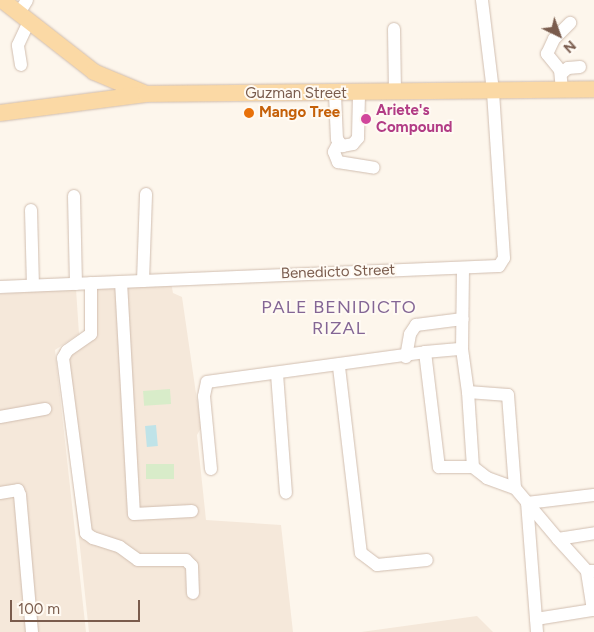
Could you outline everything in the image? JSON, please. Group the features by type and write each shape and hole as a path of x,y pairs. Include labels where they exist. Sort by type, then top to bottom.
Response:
{"main road":[{"path":"2,0 25,11 94,72 146,94"},
{"name":"Guzman Street","path":"0,113 146,94 335,94 493,91 562,81 594,89"}],"street":[{"path":"482,0 493,91"},
{"path":"21,65 18,45 25,11"},
{"path":"562,81 546,54 554,39 570,23"},
{"path":"394,29 395,93"},
{"path":"562,81 568,68 580,67"},
{"name":"Benedicto Street","path":"0,287 300,272 463,269 499,266 504,258 493,91"},
{"path":"338,144 353,144 358,138 359,93"},
{"path":"335,94 338,144 334,152 338,162 374,168"},
{"path":"143,281 146,194"},
{"path":"74,196 76,284"},
{"path":"31,210 33,285"},
{"path":"463,269 462,349 468,392 473,467"},
{"path":"124,282 137,514 192,511"},
{"path":"91,283 91,334 67,351 63,358 86,533 93,538 120,547 138,560 190,562 193,593"},
{"path":"406,357 410,334 416,325 462,319"},
{"path":"211,469 204,396 207,382 339,367 406,357 425,352 462,349"},
{"path":"425,352 437,462 444,468 473,467 486,478 515,488 558,539 590,571 594,612 537,626 527,503"},
{"path":"339,367 361,553 378,565 427,560"},
{"path":"277,374 286,493"},
{"path":"468,392 508,395 515,488"},
{"path":"0,417 45,409"},
{"path":"0,493 18,490 20,495 32,632"},
{"path":"527,503 594,495"},
{"path":"558,539 594,533"}],"shaded area":[{"path":"171,282 173,293 182,297 201,428 197,435 206,520 281,525 293,632 89,632 59,350 84,331 85,287"},
{"path":"76,289 79,334 55,350 86,632 0,632 0,294"},
{"path":"477,616 493,632 361,632"}],"green space":[{"path":"170,389 171,404 144,406 143,391"},
{"path":"146,464 174,464 174,479 146,479"}],"water":[{"path":"156,425 158,446 147,447 145,426"}],"place":[{"name":"Mango Tree","path":"249,113"},
{"name":"Ariete's Compound","path":"366,119"}],"district":[{"name":"PALE BENIDICTO RIZAL","path":"339,318"}]}
